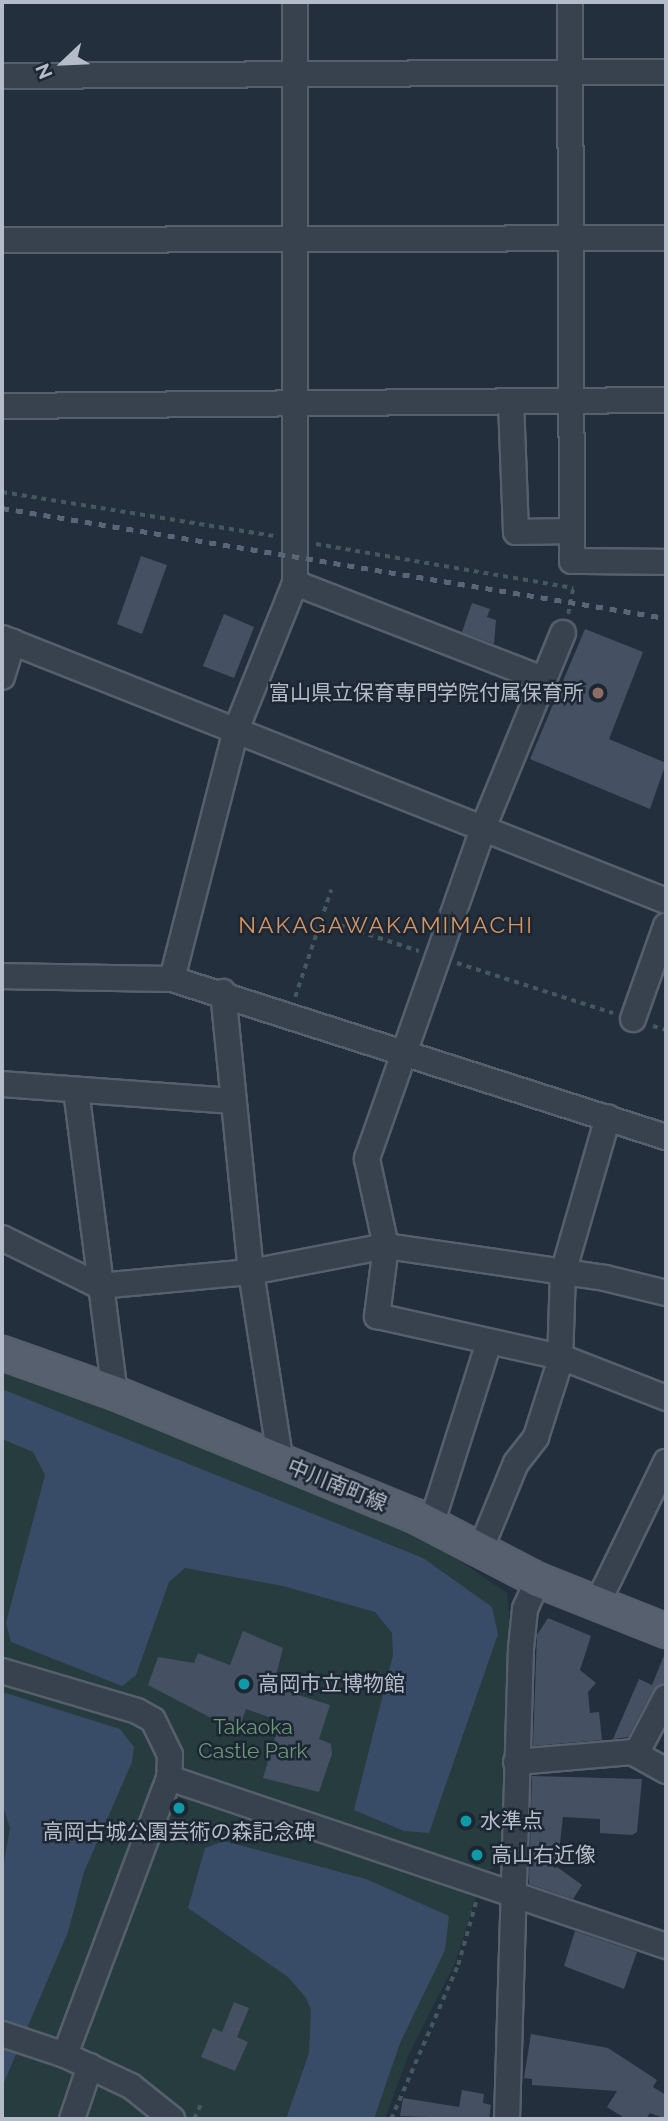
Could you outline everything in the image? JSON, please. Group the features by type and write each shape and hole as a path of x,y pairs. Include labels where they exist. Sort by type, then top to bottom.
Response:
{"main road":[{"name":"中川南町線","path":"2,1353 115,1393 431,1525 479,1553 538,1580 666,1631"}],"street":[{"path":"172,979 236,730 295,583 295,2"},
{"path":"570,2 576,401 572,561 666,562"},
{"path":"2,76 666,72"},
{"path":"2,240 666,238"},
{"path":"2,406 666,400"},
{"path":"511,402 516,532 572,531"},
{"path":"295,583 543,679"},
{"path":"563,633 484,826 401,1055 367,1159 386,1246 377,1316 561,1357 666,1398"},
{"path":"2,677 8,640 484,826 666,901"},
{"path":"633,1019 666,926"},
{"path":"2,976 172,979 223,992 401,1055 666,1137"},
{"path":"223,992 231,1101 251,1272 281,1463"},
{"path":"2,1084 231,1101"},
{"path":"76,1090 99,1286 115,1393"},
{"path":"479,1553 516,1463 536,1437 561,1357 563,1273 608,1117"},
{"path":"2,1238 99,1286 251,1272 386,1246 563,1273 666,1293"},
{"path":"431,1525 489,1342"},
{"path":"598,1602 665,1468"},
{"path":"507,2119 516,1762 525,1612 538,1580"},
{"path":"2,1671 153,1720 170,1755 169,1778 65,2054"},
{"path":"636,1754 666,1697"},
{"path":"516,1762 636,1754 666,1771"},
{"path":"169,1778 666,1947"},
{"path":"2,2034 65,2054 131,2085 172,2119"},
{"path":"72,2119 90,2066"}],"path":[{"path":"563,633 572,603 572,561"},
{"path":"289,1015 331,890"},
{"path":"321,919 666,1030"},
{"path":"391,2119 457,1965 482,1883"},
{"path":"194,2119 201,2104"}],"green space":[{"name":"Takaoka Castle Park","path":"2,1372 89,1401 429,1540 507,1593 512,1646 502,1861 483,1875 455,1963 408,2056 385,2119 2,2119"}],"water":[{"path":"2,1389 423,1558 492,1607 498,1634 429,1833 404,1831 354,1810 393,1655 392,1633 375,1612 283,1586 185,1568 169,1582 136,1675 122,1686 11,1642 6,1623 45,1475 33,1452 2,1439"},
{"path":"2,1692 120,1729 134,1747 132,1762 84,1872 68,1932 2,2087 2,1873 10,1828 2,1803"},
{"path":"224,1841 366,1879 449,1916 445,1950 400,2043 374,2119 286,2119 309,2053 311,2010 306,1998 288,1977 188,1908 205,1848"}],"building":[{"path":"141,556 167,565 142,634 117,624"},
{"path":"472,603 490,609 487,617 496,620 494,644 462,632"},
{"path":"224,614 254,627 234,678 203,666"},
{"path":"585,629 643,652 609,739 666,763 650,809 530,759"},
{"path":"548,1618 591,1636 580,1670 596,1683 588,1692 590,1713 599,1712 602,1740 533,1746 537,1635"},
{"path":"243,1631 283,1648 273,1687 330,1705 319,1739 331,1744 332,1754 319,1792 263,1778 280,1721 246,1709 238,1732 148,1685 158,1657 194,1663 198,1653 230,1665"},
{"path":"666,1651 666,1682 653,1690 628,1737 613,1739 639,1679 652,1685"},
{"path":"532,1776 642,1779 637,1832 632,1835 600,1833 600,1819 563,1817 557,1867 582,1885 573,1899 529,1884"},
{"path":"575,1931 637,1952 624,1989 564,1966"},
{"path":"234,2002 249,2008 237,2037 248,2042 235,2071 201,2057 213,2028 222,2032"},
{"path":"531,2034 608,2048 657,2080 653,2087 666,2095 666,2119 650,2113 646,2119 626,2119 607,2107 617,2091 532,2085 532,2079 524,2078"},
{"path":"462,2090 484,2094 483,2103 491,2105 489,2119 400,2116 403,2098 459,2107"}],"railway":[{"path":"2,508 666,618"}],"place":[{"name":"富山県立保育専門学院付属保育所","path":"598,693"},
{"name":"高岡市立博物館","path":"244,1684"},
{"name":"高岡古城公園芸術の森記念碑","path":"179,1808"},
{"name":"水準点","path":"466,1821"},
{"name":"高山右近像","path":"477,1855"}],"district":[{"name":"NAKAGAWAKAMIMACHI","path":"386,925"}]}
